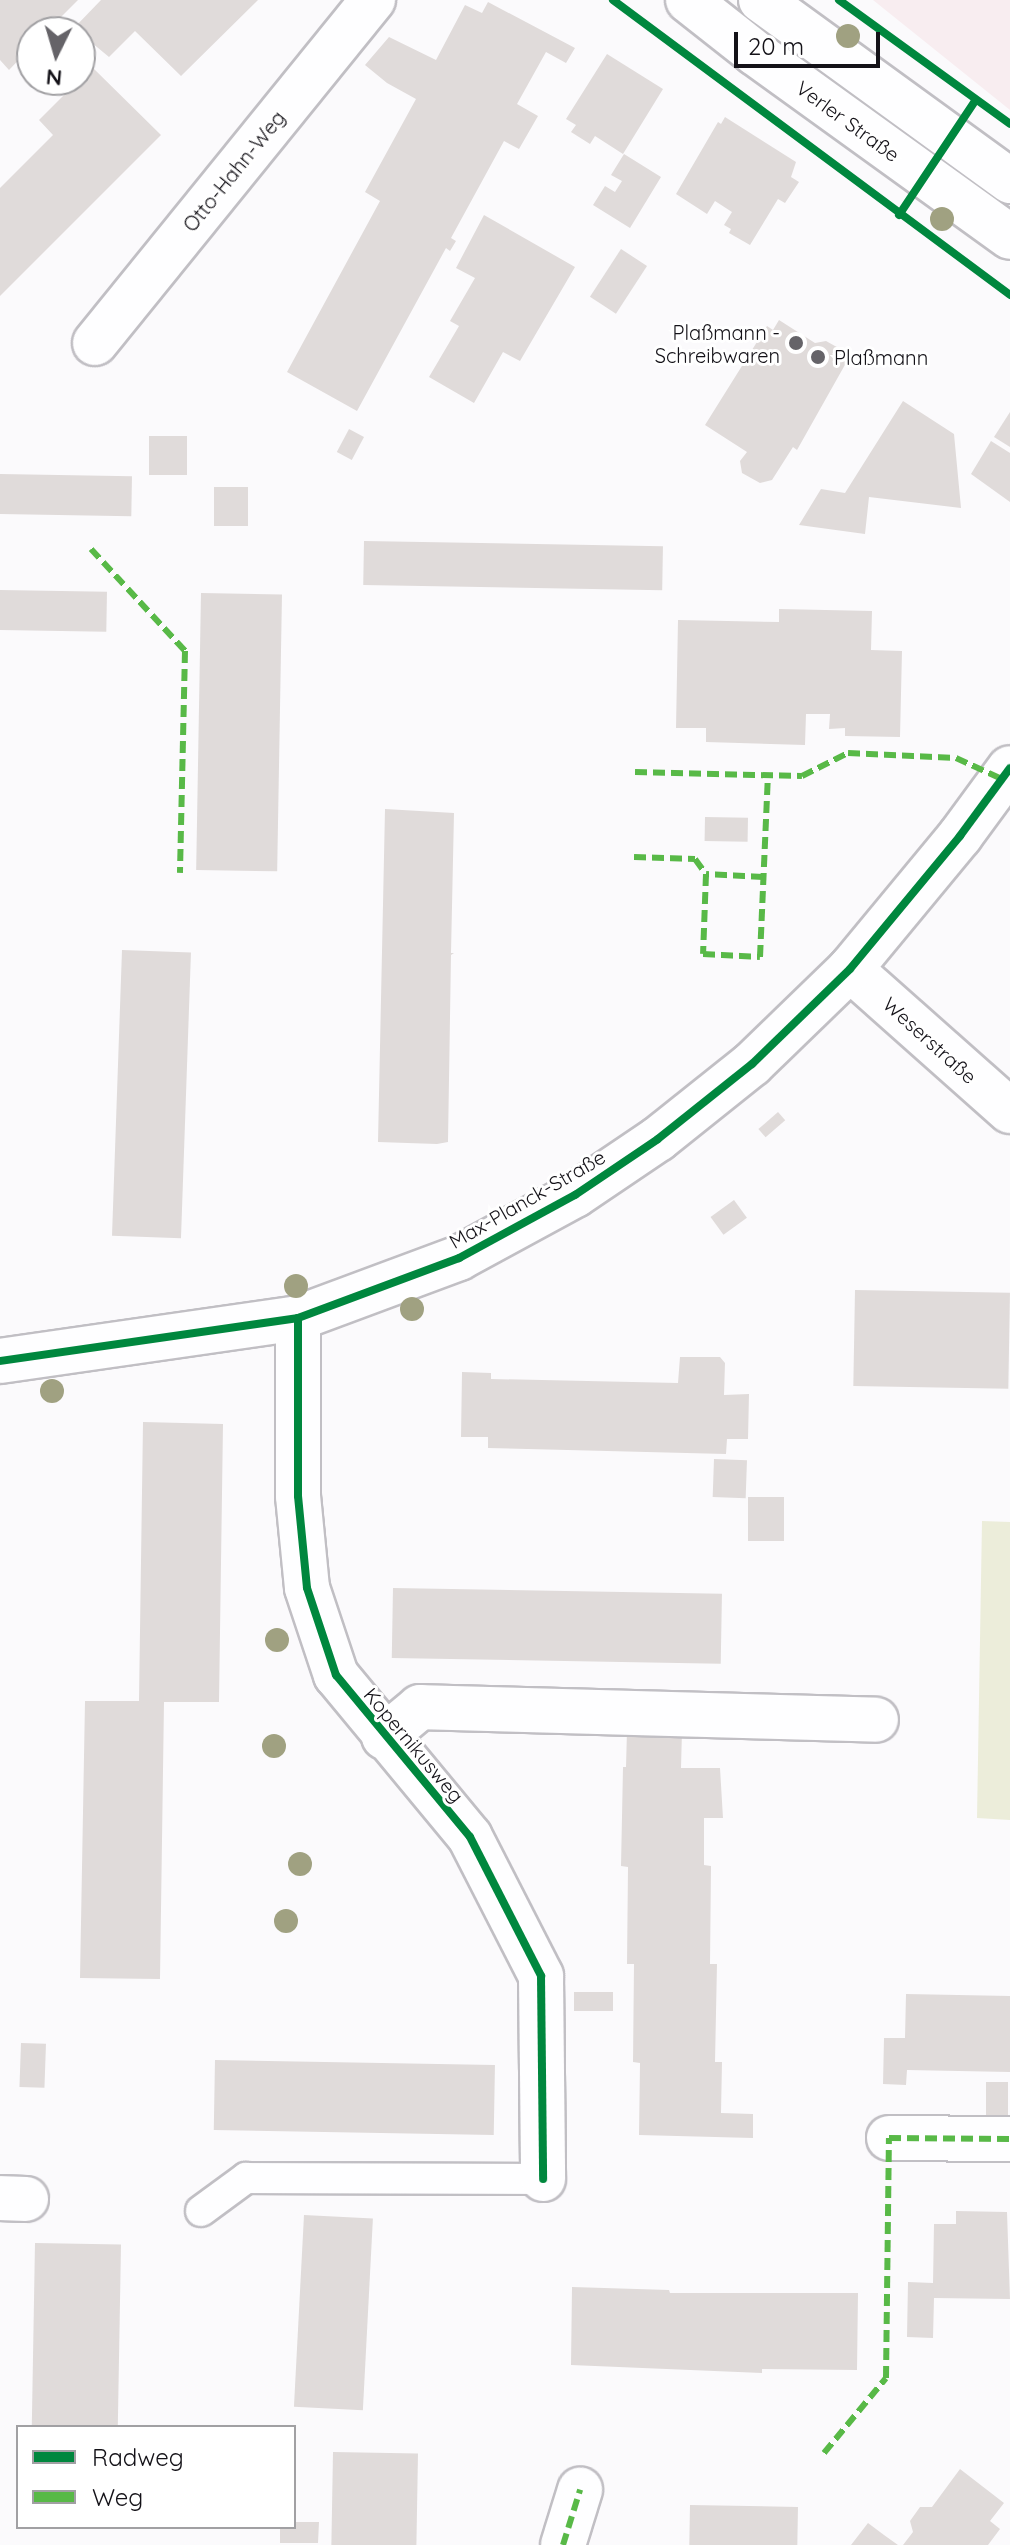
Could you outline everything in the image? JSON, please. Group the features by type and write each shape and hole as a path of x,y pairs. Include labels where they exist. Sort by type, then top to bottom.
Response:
{"street":[{"name":"Otto-Hahn-Weg","path":"95,343 373,0"},
{"name":"Verler Straße","path":"688,0 755,53 1010,237"},
{"path":"779,6 1010,181"},
{"name":"Max-Planck-Straße","path":"0,1361 298,1318 459,1258 575,1195 658,1139 752,1064 850,969 960,836 1010,768"},
{"name":"Weserstraße","path":"850,969 1010,1111"},
{"name":"Kopernikusweg","path":"298,1318 298,1496 307,1588 336,1675 384,1737 470,1837 541,1976 543,2179"},
{"name":"Kopernikusweg","path":"384,1737 420,1707 876,1720"},
{"path":"889,2138 1010,2139"},
{"path":"563,2545 580,2490"}],"lane":[{"path":"755,53 779,6"},
{"path":"201,2211 246,2178 543,2179"}],"shaded area":[{"path":"873,0 1010,0 1010,110"}],"green space":[{"path":"982,1521 1010,1522 1010,1820 977,1818"}],"building":[{"path":"0,0 78,0 62,16 16,16 16,63 9,70 0,60"},
{"path":"101,0 258,0 181,76 135,31 109,57 96,46 96,16 86,16"},
{"path":"488,2 575,48 566,63 546,52 517,104 538,116 519,149 504,141 451,238 456,241 450,251 446,248 357,411 287,372 380,201 365,192 416,99 387,83 365,65 389,37 436,60 465,5 482,13"},
{"path":"607,54 663,89 623,154 595,136 590,144 571,132 576,125 566,119"},
{"path":"96,71 161,135 0,296 0,188 53,135 39,120 63,96 96,96"},
{"path":"725,117 796,162 791,177 799,182 785,203 778,199 750,245 729,233 731,229 724,225 732,212 715,201 707,214 676,194 718,122 721,124"},
{"path":"624,154 661,177 630,228 593,205 605,186 615,192 622,181 611,175"},
{"path":"484,215 575,267 520,361 503,352 474,403 429,377 459,326 450,321 475,278 456,268"},
{"path":"621,249 647,266 616,314 590,297"},
{"path":"779,320 815,343 826,341 844,351 846,363 797,450 793,447 772,480 760,483 742,473 740,461 747,452 705,425 767,326 773,330"},
{"path":"903,401 954,434 961,508 869,497 865,534 799,525 821,489 845,493"},
{"path":"1010,412 1010,447 994,437"},
{"path":"349,429 364,437 352,460 337,452"},
{"path":"149,436 187,436 187,475 149,475"},
{"path":"991,441 1010,453 1010,502 971,474"},
{"path":"0,474 132,476 131,516 0,514"},
{"path":"214,487 248,487 248,526 214,526"},
{"path":"364,541 663,546 662,590 363,585"},
{"path":"0,590 107,592 106,632 0,630"},
{"path":"201,593 282,594 277,871 196,870"},
{"path":"779,609 872,611 871,650 902,651 900,737 845,736 845,728 829,729 830,714 806,714 805,745 706,742 706,728 676,728 678,620 779,622"},
{"path":"385,809 454,813 451,953 454,953 451,955 448,1142 437,1144 378,1142"},
{"path":"705,817 748,818 748,842 705,841"},
{"path":"122,950 191,952 181,1238 112,1236"},
{"path":"778,1112 785,1120 766,1137 758,1129"},
{"path":"734,1200 747,1218 723,1235 711,1217"},
{"path":"855,1290 1010,1293 1008,1389 853,1386"},
{"path":"680,1357 720,1357 725,1363 724,1395 749,1394 748,1439 727,1439 726,1454 488,1448 488,1437 461,1437 462,1372 491,1373 491,1379 678,1383"},
{"path":"143,1422 223,1424 219,1702 164,1702 160,1979 80,1978 85,1701 139,1701"},
{"path":"714,1459 747,1460 746,1498 713,1497"},
{"path":"748,1497 784,1497 784,1541 748,1541"},
{"path":"393,1588 722,1594 721,1664 392,1658"},
{"path":"627,1730 682,1731 681,1768 720,1768 723,1818 704,1818 704,1865 711,1866 710,1964 717,1964 715,2062 722,2062 721,2113 753,2114 753,2138 639,2135 640,2063 633,2062 634,1964 627,1964 628,1867 621,1866"},
{"path":"574,1992 613,1992 613,2011 574,2011"},
{"path":"906,1994 1010,1996 1010,2072 907,2070 906,2085 883,2084 884,2038 905,2038"},
{"path":"21,2043 46,2044 44,2088 19,2087"},
{"path":"215,2060 495,2065 494,2135 214,2130"},
{"path":"986,2082 1008,2082 1008,2122 986,2122"},
{"path":"956,2211 1007,2212 1010,2299 934,2298 933,2338 907,2337 908,2282 933,2283 934,2224 956,2224"},
{"path":"304,2215 373,2219 363,2410 294,2407"},
{"path":"35,2243 121,2245 118,2425 32,2425"},
{"path":"572,2287 669,2290 670,2293 858,2293 857,2370 762,2369 762,2373 571,2365"},
{"path":"333,2452 418,2453 416,2545 331,2545"},
{"path":"960,2469 1004,2503 990,2521 1000,2529 988,2545 903,2545 913,2532 910,2521 920,2507 932,2507"},
{"path":"690,2505 798,2507 797,2545 689,2545"},
{"path":"296,2522 319,2522 318,2543 280,2543 280,2529 296,2529"},
{"path":"868,2523 884,2535 898,2545 851,2545"}],"marked path":[{"path":"91,549 185,651 180,873"},
{"path":"635,772 802,776 848,753 956,758 1002,779"},
{"path":"763,877 706,874 703,954 760,957 768,775"},
{"path":"634,857 695,859 706,874"},
{"path":"824,2453 886,2378 889,2138 1010,2139"},
{"path":"563,2545 580,2490"}],"cycle path":[{"path":"613,0 1010,295"},
{"path":"839,0 1010,124"},
{"path":"899,215 975,101"},
{"path":"0,1361 298,1318 459,1258 575,1195 658,1139 752,1064 850,969 960,836 1010,768"},
{"path":"298,1318 298,1496 307,1588 336,1675 470,1837 541,1976 543,2179"}],"place":[{"name":"Plaßmann - Schreibwaren","path":"796,343"},
{"name":"Plaßmann","path":"818,357"}]}
